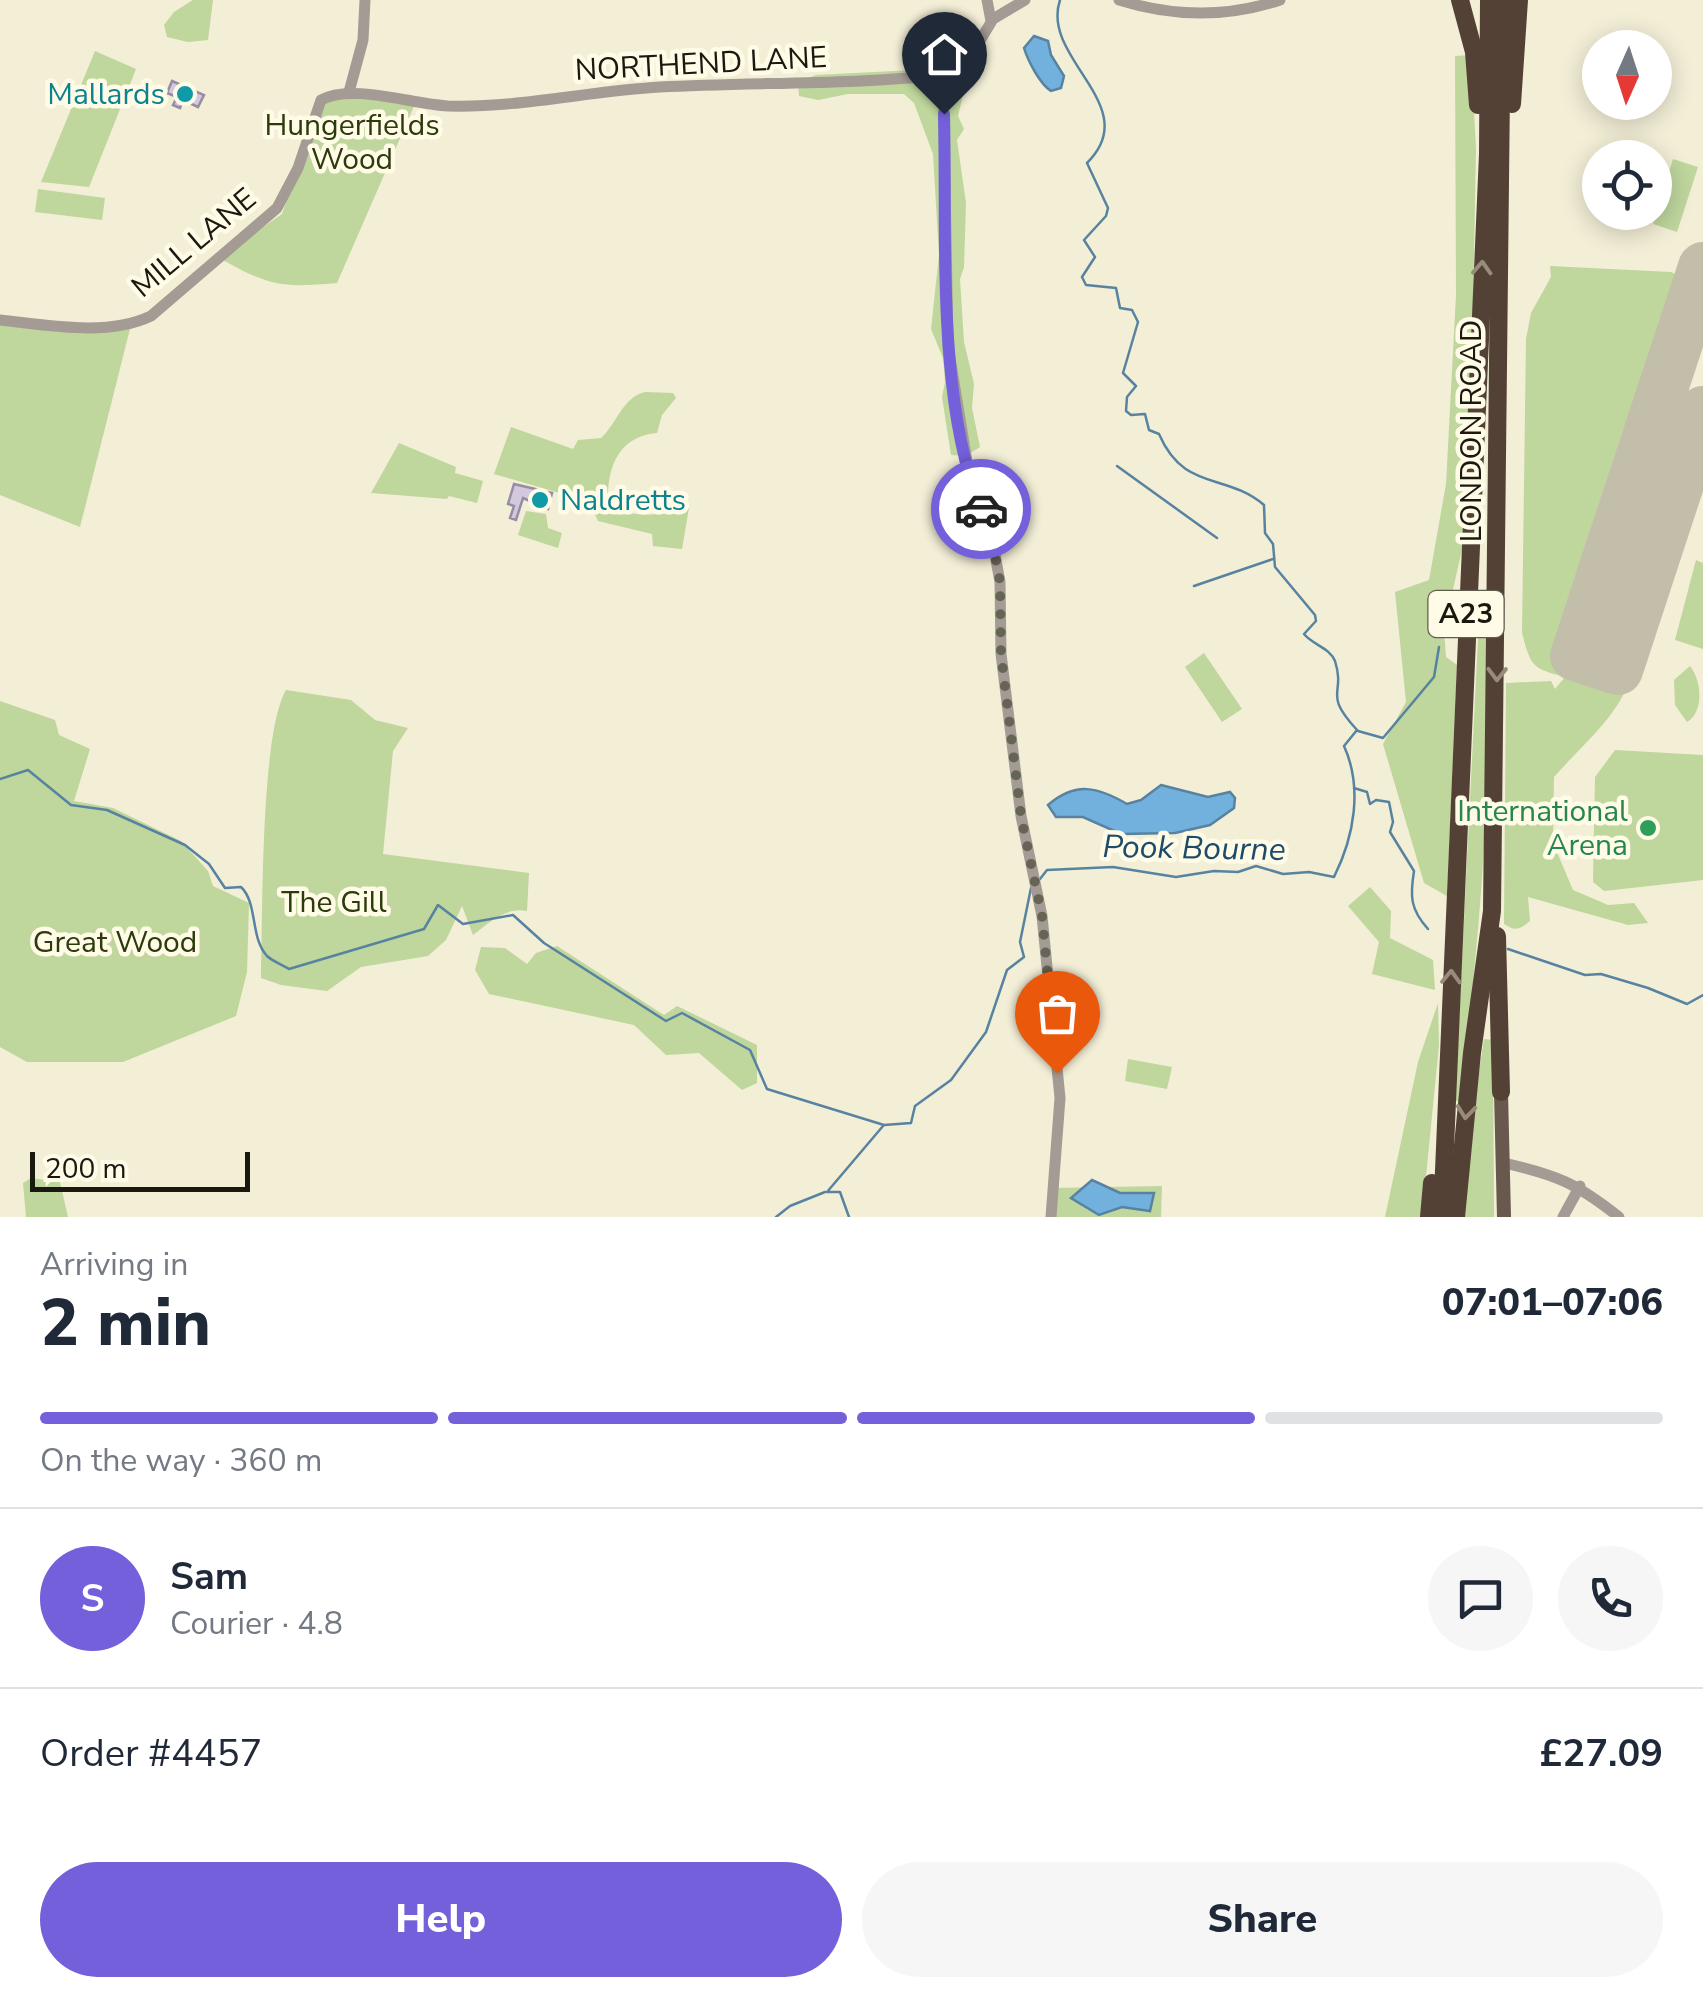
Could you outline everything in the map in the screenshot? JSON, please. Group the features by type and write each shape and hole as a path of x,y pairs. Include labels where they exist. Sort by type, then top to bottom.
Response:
{"highway":[{"path":"1460,0 1474,52 1480,138 1488,154"},
{"name":"A23","path":"1442,1217 1488,154 1490,0"},
{"name":"A23","path":"1500,192 1502,0"},
{"path":"1500,192 1508,178 1519,0"},
{"name":"LONDON ROAD","path":"1492,911 1500,192"},
{"path":"1492,911 1497,930 1501,1092"},
{"name":"A23","path":"1456,1217 1472,1053 1492,911"},
{"path":"1428,1217 1440,1091 1447,1074"}],"main road":[{"path":"1501,1092 1504,1217"}],"street":[{"path":"349,92 366,22 365,0"},
{"path":"987,0 991,21"},
{"path":"1025,0 991,21 972,54 943,75 948,346 972,486 991,533 998,573 1001,654 1021,816 1042,916 1060,1098 1051,1217"},
{"path":"1118,0 1176,13 1213,14 1280,0"},
{"name":"NORTHEND LANE","path":"349,92 416,104 479,107 657,88 943,75"},
{"name":"MILL LANE","path":"0,320 106,326 132,325 151,316 277,208 298,168 320,100 349,92"},
{"path":"1504,1164 1551,1174 1580,1186 1618,1217"},
{"path":"1563,1217 1580,1186"}],"green space":[{"path":"193,0 213,0 208,40 188,42 167,37 164,25 174,12"},
{"path":"95,51 136,69 89,187 41,182"},
{"path":"1471,55 1476,149 1464,540 1444,630 1446,657 1457,665 1447,896 1424,883 1383,744 1406,702 1395,592 1429,580 1446,484 1456,295 1455,56"},
{"path":"913,70 958,76 966,83 958,116 964,129 957,140 966,203 964,267 960,279 964,342 974,384 972,408 980,447 966,456 951,455 942,397 943,358 931,329 939,255 933,154 914,103 904,94 848,94 818,100 799,96 798,82 816,75"},
{"name":"Hungerfields Wood","path":"332,94 415,104 337,283 275,283 219,258 282,214 321,100"},
{"path":"1673,159 1698,167 1677,232 1671,230"},
{"path":"38,189 105,198 102,220 35,212"},
{"path":"1550,266 1671,272 1697,285 1566,676 1631,677 1608,718 1554,777 1553,843 1573,890 1608,905 1634,903 1648,923 1628,925 1528,897 1530,921 1518,929 1504,924 1506,683 1551,681 1555,689 1565,677 1534,664 1522,633 1526,339 1531,313 1551,277"},
{"path":"0,320 131,325 80,527 0,495"},
{"path":"645,392 673,393 676,398 662,415 657,433 633,440 618,455 610,476 608,501 636,514 689,508 682,549 653,546 652,534 598,521 591,506 580,499 494,474 511,427 573,449 578,440 601,438 625,405"},
{"path":"399,443 456,467 455,473 483,481 477,503 449,496 447,499 371,493"},
{"path":"526,511 546,514 548,528 562,533 558,548 518,535"},
{"path":"1696,560 1703,563 1703,649 1675,640"},
{"path":"1480,599 1486,599 1488,662 1484,851 1467,1038 1459,1101 1455,1101"},
{"path":"1204,653 1242,709 1222,722 1185,667"},
{"path":"1690,666 1699,697 1696,712 1687,722 1675,705 1674,680"},
{"name":"The Gill","path":"286,690 351,700 375,720 408,728 393,751 383,854 529,873 527,911 505,913 473,935 462,906 446,940 428,956 361,967 327,991 281,985 261,978 267,785 271,745"},
{"name":"Great Wood","path":"0,701 55,720 59,735 90,749 74,801 113,808 181,841 208,871 213,886 249,903 247,972 236,1016 123,1062 27,1062 0,1047"},
{"name":"International Arena","path":"1615,750 1703,755 1703,880 1604,891 1593,882 1595,777"},
{"path":"1370,887 1391,911 1390,938 1433,960 1435,990 1372,974 1379,942 1348,906"},
{"path":"557,946 664,1015 677,1006 757,1045 757,1083 742,1090 699,1053 666,1055 634,1025 489,994 475,970 481,947 505,948 527,964 536,953"},
{"path":"1438,1003 1439,1045 1422,1217 1385,1217 1418,1062"},
{"path":"1484,1039 1493,1040 1494,1217 1465,1217 1467,1150"},
{"path":"1128,1059 1172,1067 1167,1089 1125,1081"},
{"path":"31,1178 60,1182 68,1217 26,1217 23,1183"},
{"path":"1162,1186 1161,1217 1051,1217 1052,1188"}],"water":[{"path":"1034,36 1048,41 1051,55 1064,76 1061,88 1051,91 1031,65 1024,48"},
{"path":"1161,785 1208,797 1230,792 1235,798 1234,808 1210,825 1175,833 1121,834 1083,817 1056,817 1048,805 1068,792 1087,789 1127,804 1141,800"},
{"path":"1092,1180 1120,1193 1154,1193 1150,1211 1122,1207 1099,1215 1071,1198"}],"building":[{"name":"Mallards","path":"172,81 204,95 198,107 183,100 180,108 173,105 177,97 167,93"},
{"name":"Naldretts","path":"514,484 552,493 548,509 523,498 516,520 510,518 514,506 508,504"}],"waterway":[{"path":"1060,0 1058,22 1064,42 1099,102 1104,122 1102,142 1087,163 1108,208 1106,216 1084,240 1095,257 1082,277 1086,285 1116,288 1120,308 1132,310 1138,322 1123,373 1136,386 1127,397 1126,411 1131,415 1145,414 1149,430 1159,434 1180,465 1264,505 1265,533 1273,544 1275,567 1315,615 1316,621 1304,634 1333,657 1340,708 1357,730"},
{"path":"1117,466 1217,538"},
{"path":"1194,586 1273,559"},
{"path":"1358,731 1383,738 1434,677 1439,647"},
{"name":"Pook Bourne","path":"1040,879 1047,870 1113,867 1176,877 1238,872 1256,866 1283,874 1309,872 1334,877 1347,846 1354,812 1353,779 1344,746 1357,730"},
{"name":"Pook Bourne","path":"0,779 28,770 71,805 107,810 185,845 209,864 225,888 241,887 250,902 262,949 269,958 289,969 424,929 438,905 463,924 513,915 544,943 666,1021 682,1013 750,1050 767,1089 884,1125 911,1123 915,1106 951,1080 986,1032 1007,970 1024,957 1020,942 1031,888"},
{"path":"1354,788 1367,792 1370,804 1376,800 1389,802 1393,822 1390,832 1414,871 1413,902 1428,929"},
{"path":"1508,949 1585,975 1601,974 1648,988 1687,1004 1703,995"},
{"name":"Pook Bourne","path":"849,1217 840,1192 827,1192 883,1126"},
{"path":"776,1217 790,1206 825,1192"}],"runway":[{"path":"1703,267 1575,656 1618,670 1703,411"}],"way so far":[{"path":"981,509 991,533 1000,582 1001,654 1021,816 1042,916 1057,1073"}],"place":[{"name":"Mallards","path":"185,94"},
{"name":"Naldretts","path":"540,500"},
{"name":"International Arena","path":"1648,828"}],"route":[{"path":"944,114 948,346 972,486 981,509"}]}
